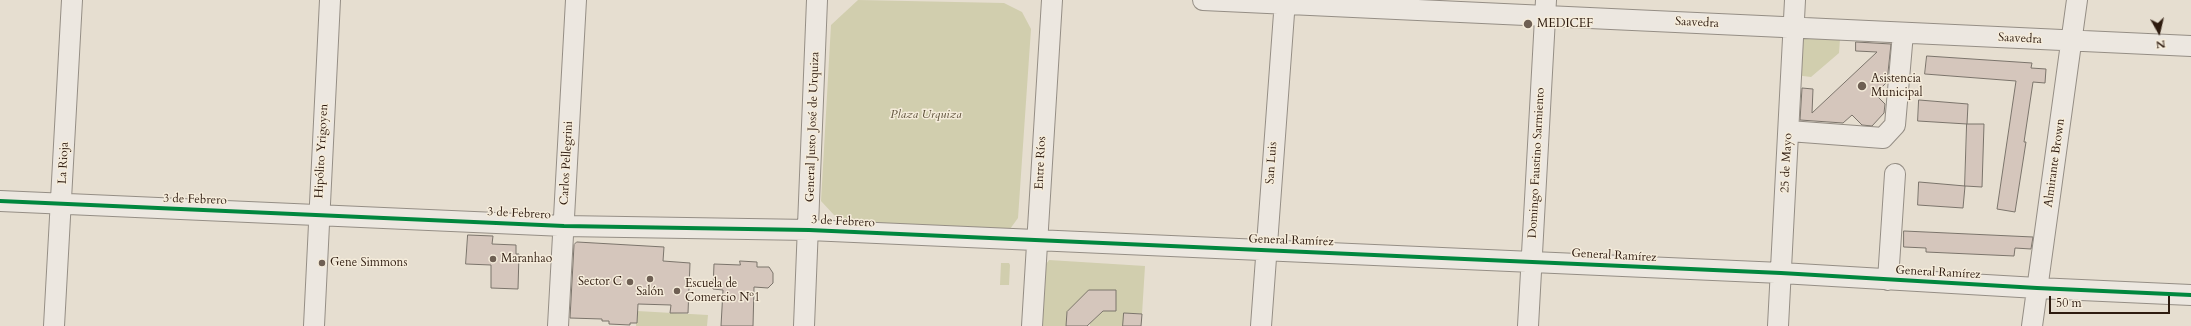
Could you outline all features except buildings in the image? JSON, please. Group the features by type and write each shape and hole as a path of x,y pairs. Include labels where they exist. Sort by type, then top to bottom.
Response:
{"street":[{"name":"La Rioja","path":"54,326 62,204 72,0"},
{"name":"Hipólito Yrigoyen","path":"314,326 330,0"},
{"name":"Carlos Pellegrini","path":"558,326 576,0"},
{"name":"General Justo José de Urquiza","path":"804,326 817,0"},
{"name":"Entre Ríos","path":"1032,326 1052,0"},
{"name":"Saavedra","path":"1203,0 1546,8 1794,27 2191,46"},
{"name":"25 de Mayo","path":"1778,326 1795,0"},
{"name":"Almirante Brown","path":"2032,326 2077,0"},
{"name":"San Luis","path":"1261,326 1265,250 1284,2"},
{"name":"Domingo Faustino Sarmiento","path":"1528,326 1546,8"},
{"path":"1789,131 1884,138 1896,125 1902,33"},
{"path":"1888,280 1895,174"},
{"name":"3 de Febrero","path":"0,201 564,226 809,230 1037,242"},
{"name":"General Ramírez","path":"1037,242 1265,250 1781,273 2037,288 2191,295"}],"green space":[{"name":"Plaza Urquiza","path":"858,0 1004,3 1022,12 1031,29 1018,218 1010,229 854,223 834,215 821,201 831,25"},
{"path":"1800,35 1840,39 1839,53 1811,77 1795,75"},
{"path":"1049,260 1145,266 1142,314 1127,313 1123,326 1090,326 1090,323 1103,311 1116,311 1116,291 1090,290 1067,312 1066,326 1036,326 1040,273"},
{"path":"1001,263 1009,263 1010,265 1009,285 1000,285"},
{"path":"637,311 708,315 707,326 636,326"}],"cycle path":[{"path":"0,201 564,226 809,230 1781,273 2037,288 2191,295"}],"place":[{"name":"MEDICEF","path":"1528,24"},
{"name":"Asistencia Municipal","path":"1862,86"},
{"name":"Maranhao","path":"493,259"},
{"name":"Gene Simmons","path":"322,263"},
{"name":"Salón","path":"650,279"},
{"name":"Sector C","path":"630,282"},
{"name":"Escuela de Comercio Nº1","path":"677,291"}]}
